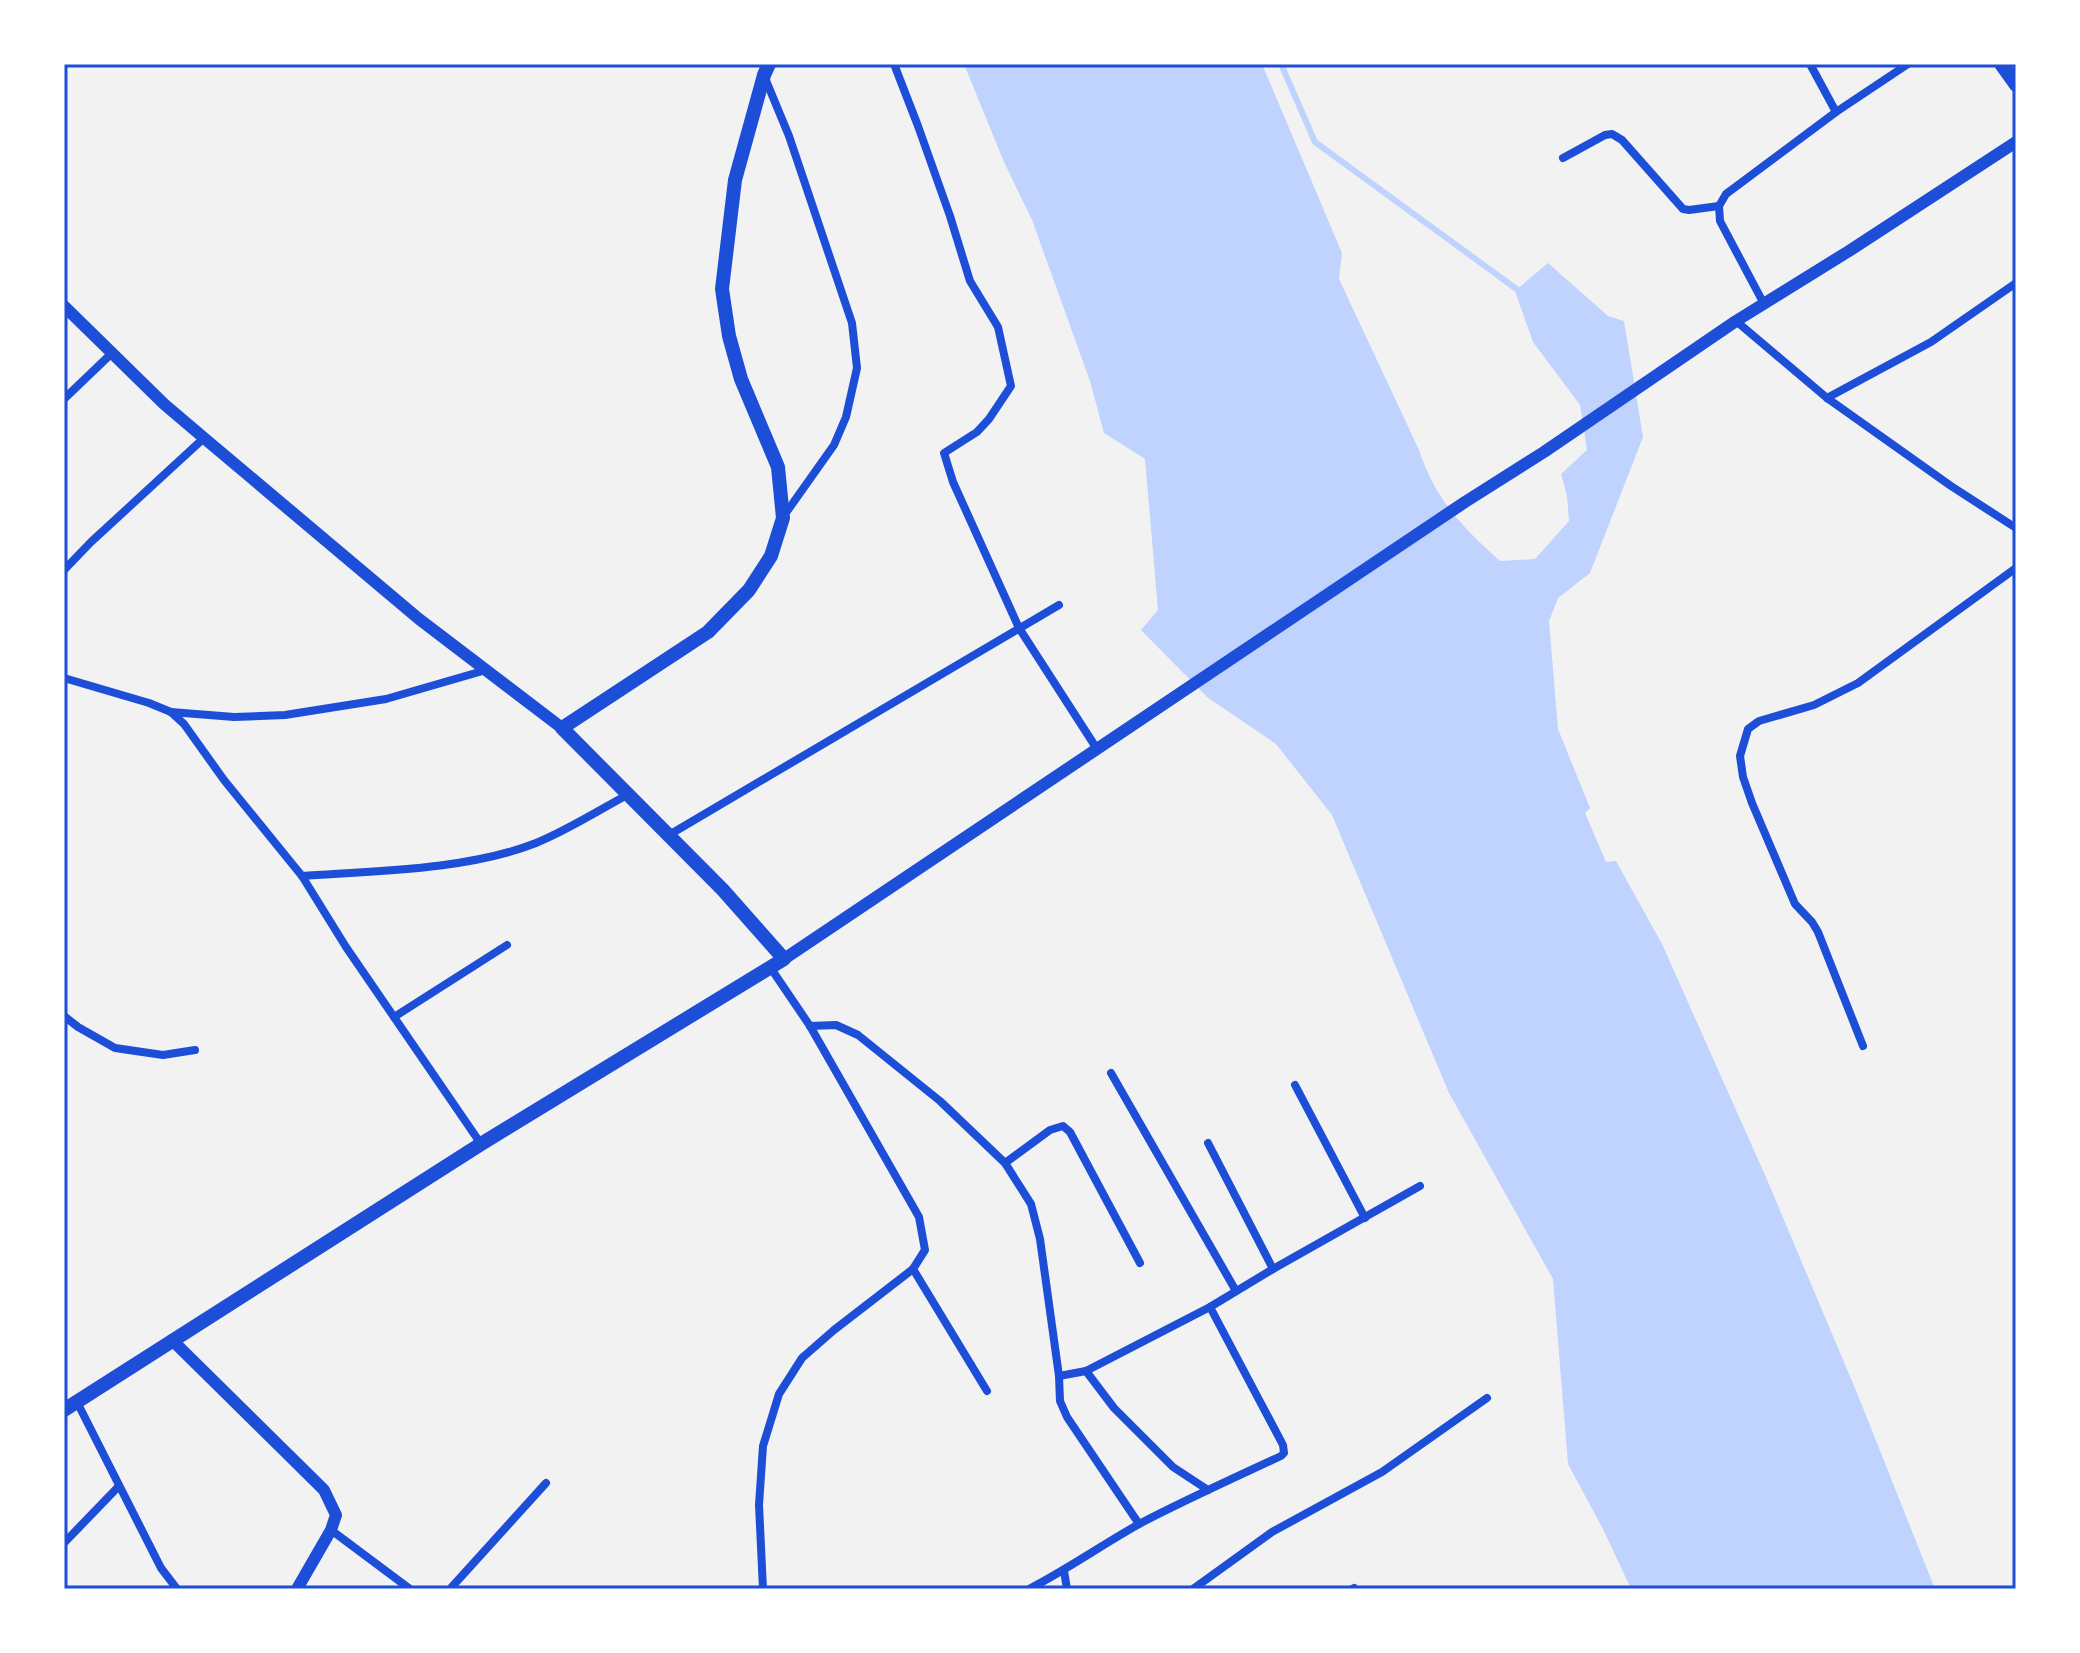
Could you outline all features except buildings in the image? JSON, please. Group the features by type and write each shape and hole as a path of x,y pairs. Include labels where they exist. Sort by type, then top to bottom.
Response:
{"main road":[{"path":"2008,66 2016,85"},
{"path":"68,1404 481,1144 784,959 723,890 562,728 708,632 749,590 771,556 783,518 778,467 741,379 729,336 722,289 735,180 767,70"}],"street":[{"path":"894,64 950,216 970,281 998,327 1011,386 977,432 944,453 953,482 1019,628 1097,749"},
{"path":"1810,64 1836,112"},
{"path":"1764,304 1720,221 1719,206 1726,194 1836,112 1908,64"},
{"path":"767,70 852,323 857,368 846,417 834,445 783,518"},
{"path":"1563,158 1612,134 1622,140 1683,209 1719,206"},
{"path":"784,959 1736,321 2016,142"},
{"path":"1827,398 1931,342 2016,283"},
{"path":"64,306 164,404 204,438 419,619 562,728"},
{"path":"1736,321 1827,398 2016,528"},
{"path":"64,399 112,353"},
{"path":"64,570 204,438"},
{"path":"1863,1046 1818,932 1795,904 1752,803 1743,777 1740,756 1743,741 1748,729 1759,721 1814,705 1858,683 2016,568"},
{"path":"669,835 1059,605"},
{"path":"64,678 171,712 234,717 285,715 386,699 486,670"},
{"path":"171,712 184,724 224,780 302,876 346,947 481,1144"},
{"path":"302,876 412,868 485,858 536,843 629,794"},
{"path":"394,1017 507,945"},
{"path":"763,1589 759,1505 763,1446 779,1394 802,1358 913,1269 925,1250 919,1217 810,1026 770,967"},
{"path":"64,1016 115,1048 163,1055 195,1050"},
{"path":"810,1026 836,1025 858,1035 940,1101 1005,1163 1031,1204 1040,1239 1060,1401 1067,1417 1139,1524"},
{"path":"1111,1073 1236,1291"},
{"path":"1295,1085 1365,1218"},
{"path":"1005,1163 1050,1130 1063,1126 1070,1132 1140,1263"},
{"path":"1208,1143 1273,1269"},
{"path":"1059,1376 1086,1371 1210,1307 1420,1186"},
{"path":"913,1269 987,1391"},
{"path":"1029,1589 1139,1524 1284,1453 1283,1445 1210,1307"},
{"path":"172,1340 324,1490 336,1515 331,1530 297,1589"},
{"path":"1086,1371 1114,1408 1173,1467 1208,1490"},
{"path":"1193,1589 1272,1532 1382,1472 1487,1398"},
{"path":"68,1404 119,1486 161,1568 177,1589"},
{"path":"450,1589 546,1483"},
{"path":"64,1543 119,1486"},
{"path":"331,1530 410,1589"},
{"path":"1064,1571 1067,1589"}],"water":[{"path":"964,64 1262,64 1342,253 1339,279 1433,483 1462,524 1500,561 1535,559 1569,521 1561,474 1587,450 1580,405 1533,342 1515,291 1548,263 1608,316 1624,321 1643,437 1590,573 1558,598 1549,621 1558,729 1590,808 1585,813 1606,862 1616,861 1662,944 1765,1175 1935,1589 1631,1589 1568,1464 1553,1279 1449,1093 1332,815 1276,744 1207,697 1141,630 1158,610 1145,459 1104,433 1090,381 1032,220 1004,162"}],"waterway":[{"path":"1281,64 1315,142 1522,293"}]}
